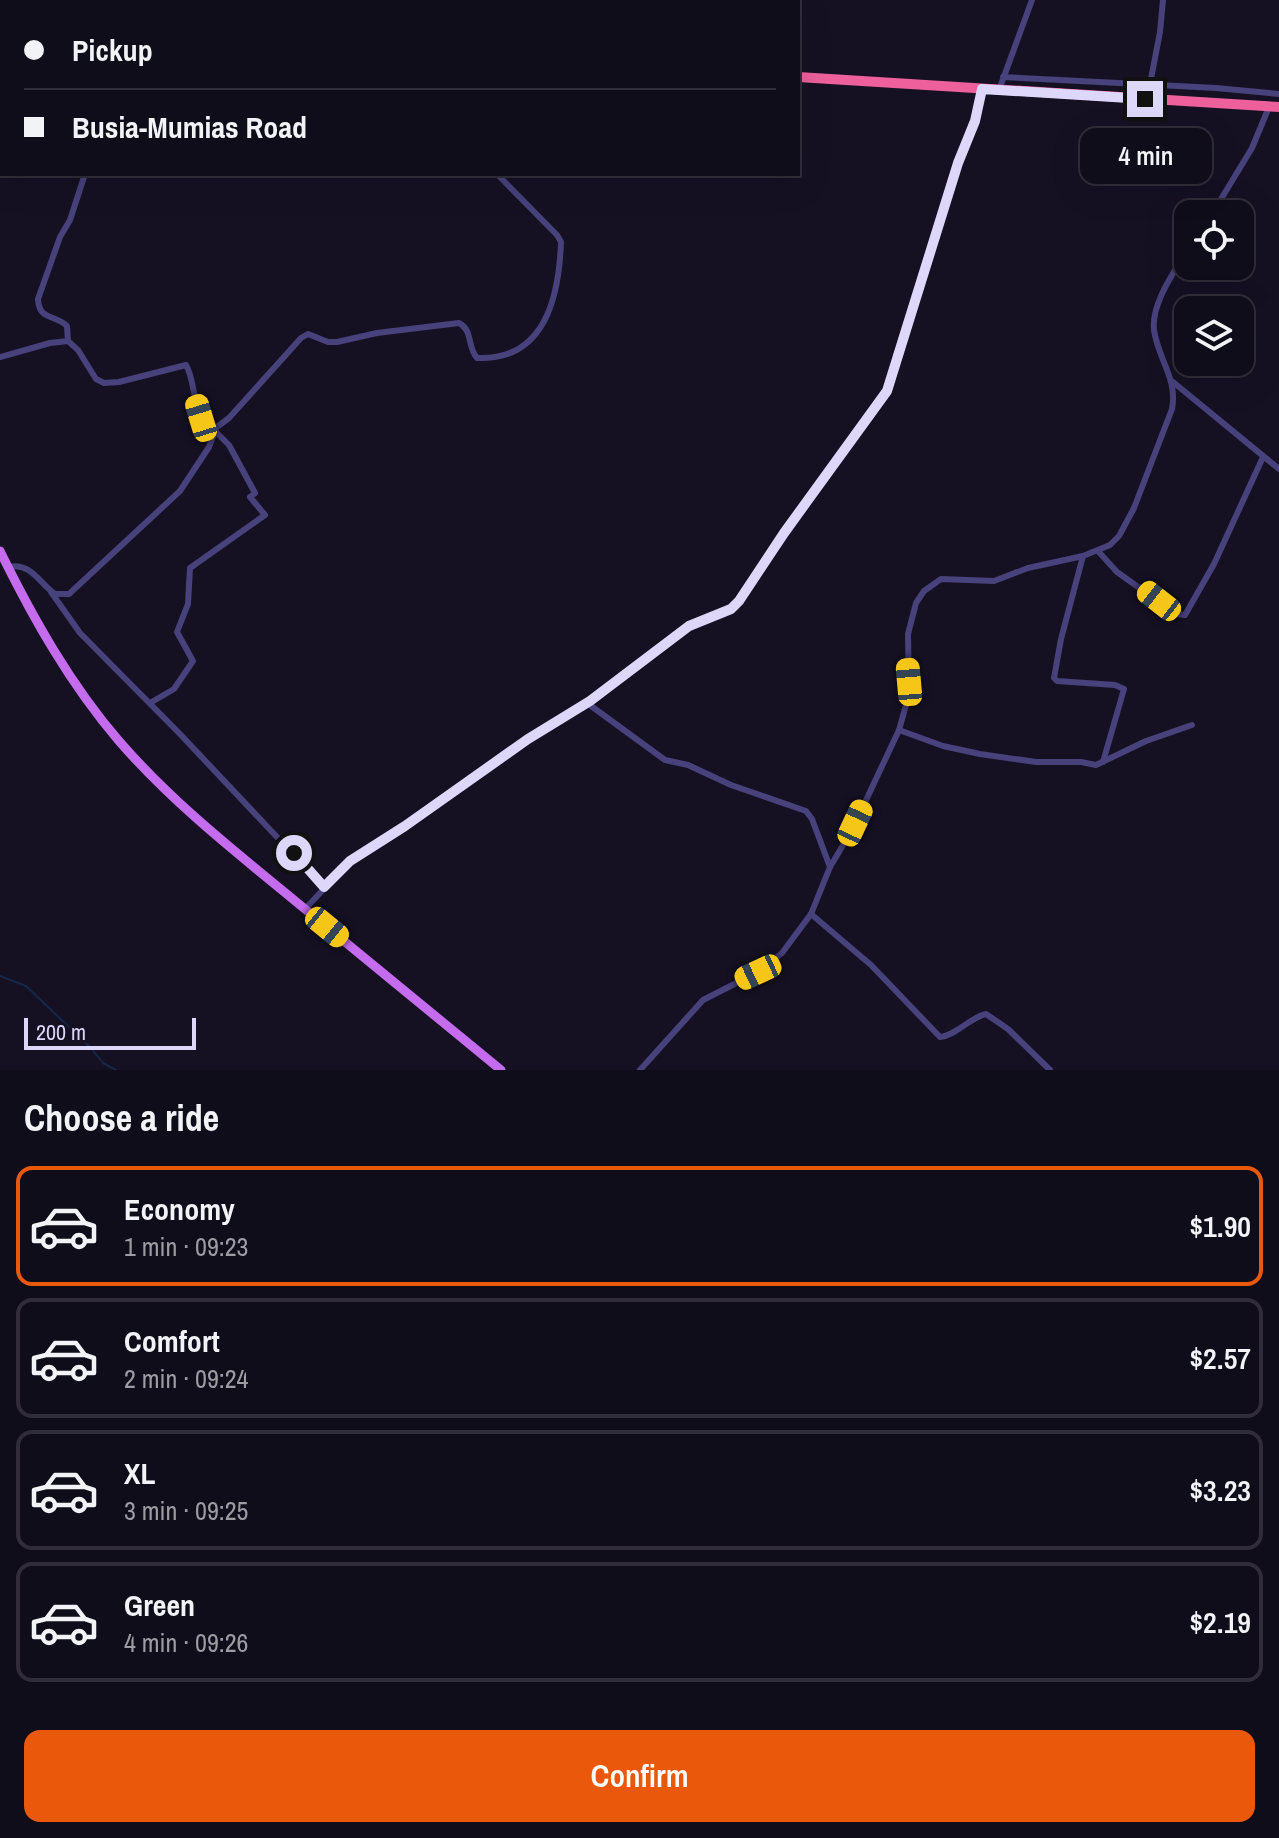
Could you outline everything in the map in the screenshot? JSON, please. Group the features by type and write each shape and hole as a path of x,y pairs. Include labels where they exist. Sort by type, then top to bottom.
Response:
{"highway":[{"path":"800,77 1274,107"}],"main road":[{"path":"0,551 57,656 118,740 185,809 501,1070"}],"street":[{"path":"999,90 1032,0"},
{"path":"1150,84 1163,0"},
{"path":"1003,77 1279,94"},
{"path":"1215,103 1216,88"},
{"path":"305,909 352,859 405,826 528,739 587,703 689,626 737,604 882,399 893,376 958,163 975,121 982,89"},
{"path":"1220,200 1274,107"},
{"path":"84,176 38,299 39,310 44,316 61,320 67,326 68,341 78,350 92,376 104,383 186,365 201,418 229,445 255,493 250,497 265,515 190,568 188,604 177,632 193,661 172,691 150,703"},
{"path":"51,592 64,595 73,591 174,497 201,460 216,430 308,334 337,342 377,333 457,323 467,329 473,354 477,358 516,351 528,344 552,303 561,241 499,176"},
{"path":"640,1070 703,1000 770,963 795,938 811,914 830,867 852,830 899,730 909,694 908,634 916,603 927,587 946,579 994,581 1028,568 1098,551 1119,536 1134,508 1172,409 1173,382 1154,323 1160,302 1174,276"},
{"path":"0,357 68,341"},
{"path":"1173,382 1279,469"},
{"path":"1098,551 1108,565 1122,576 1176,614 1185,615 1266,460 1279,456"},
{"path":"1083,556 1054,678 1059,681 1115,685 1124,689 1103,762"},
{"path":"8,567 18,565 28,569 51,592 80,633 324,887"},
{"path":"587,703 665,760 691,766 731,785 806,811 830,867"},
{"path":"899,730 943,746 1008,758 1094,765 1146,741 1192,725"},
{"path":"811,914 871,965 939,1036 948,1036 986,1014 1008,1029 1050,1070"}],"waterway":[{"path":"0,976 26,986 103,1063 116,1070"}],"route":[{"path":"294,853 324,887 350,861 528,739 590,701 689,626 737,604 784,533 878,406 891,383 958,163 975,121 982,89 1145,99"}]}
